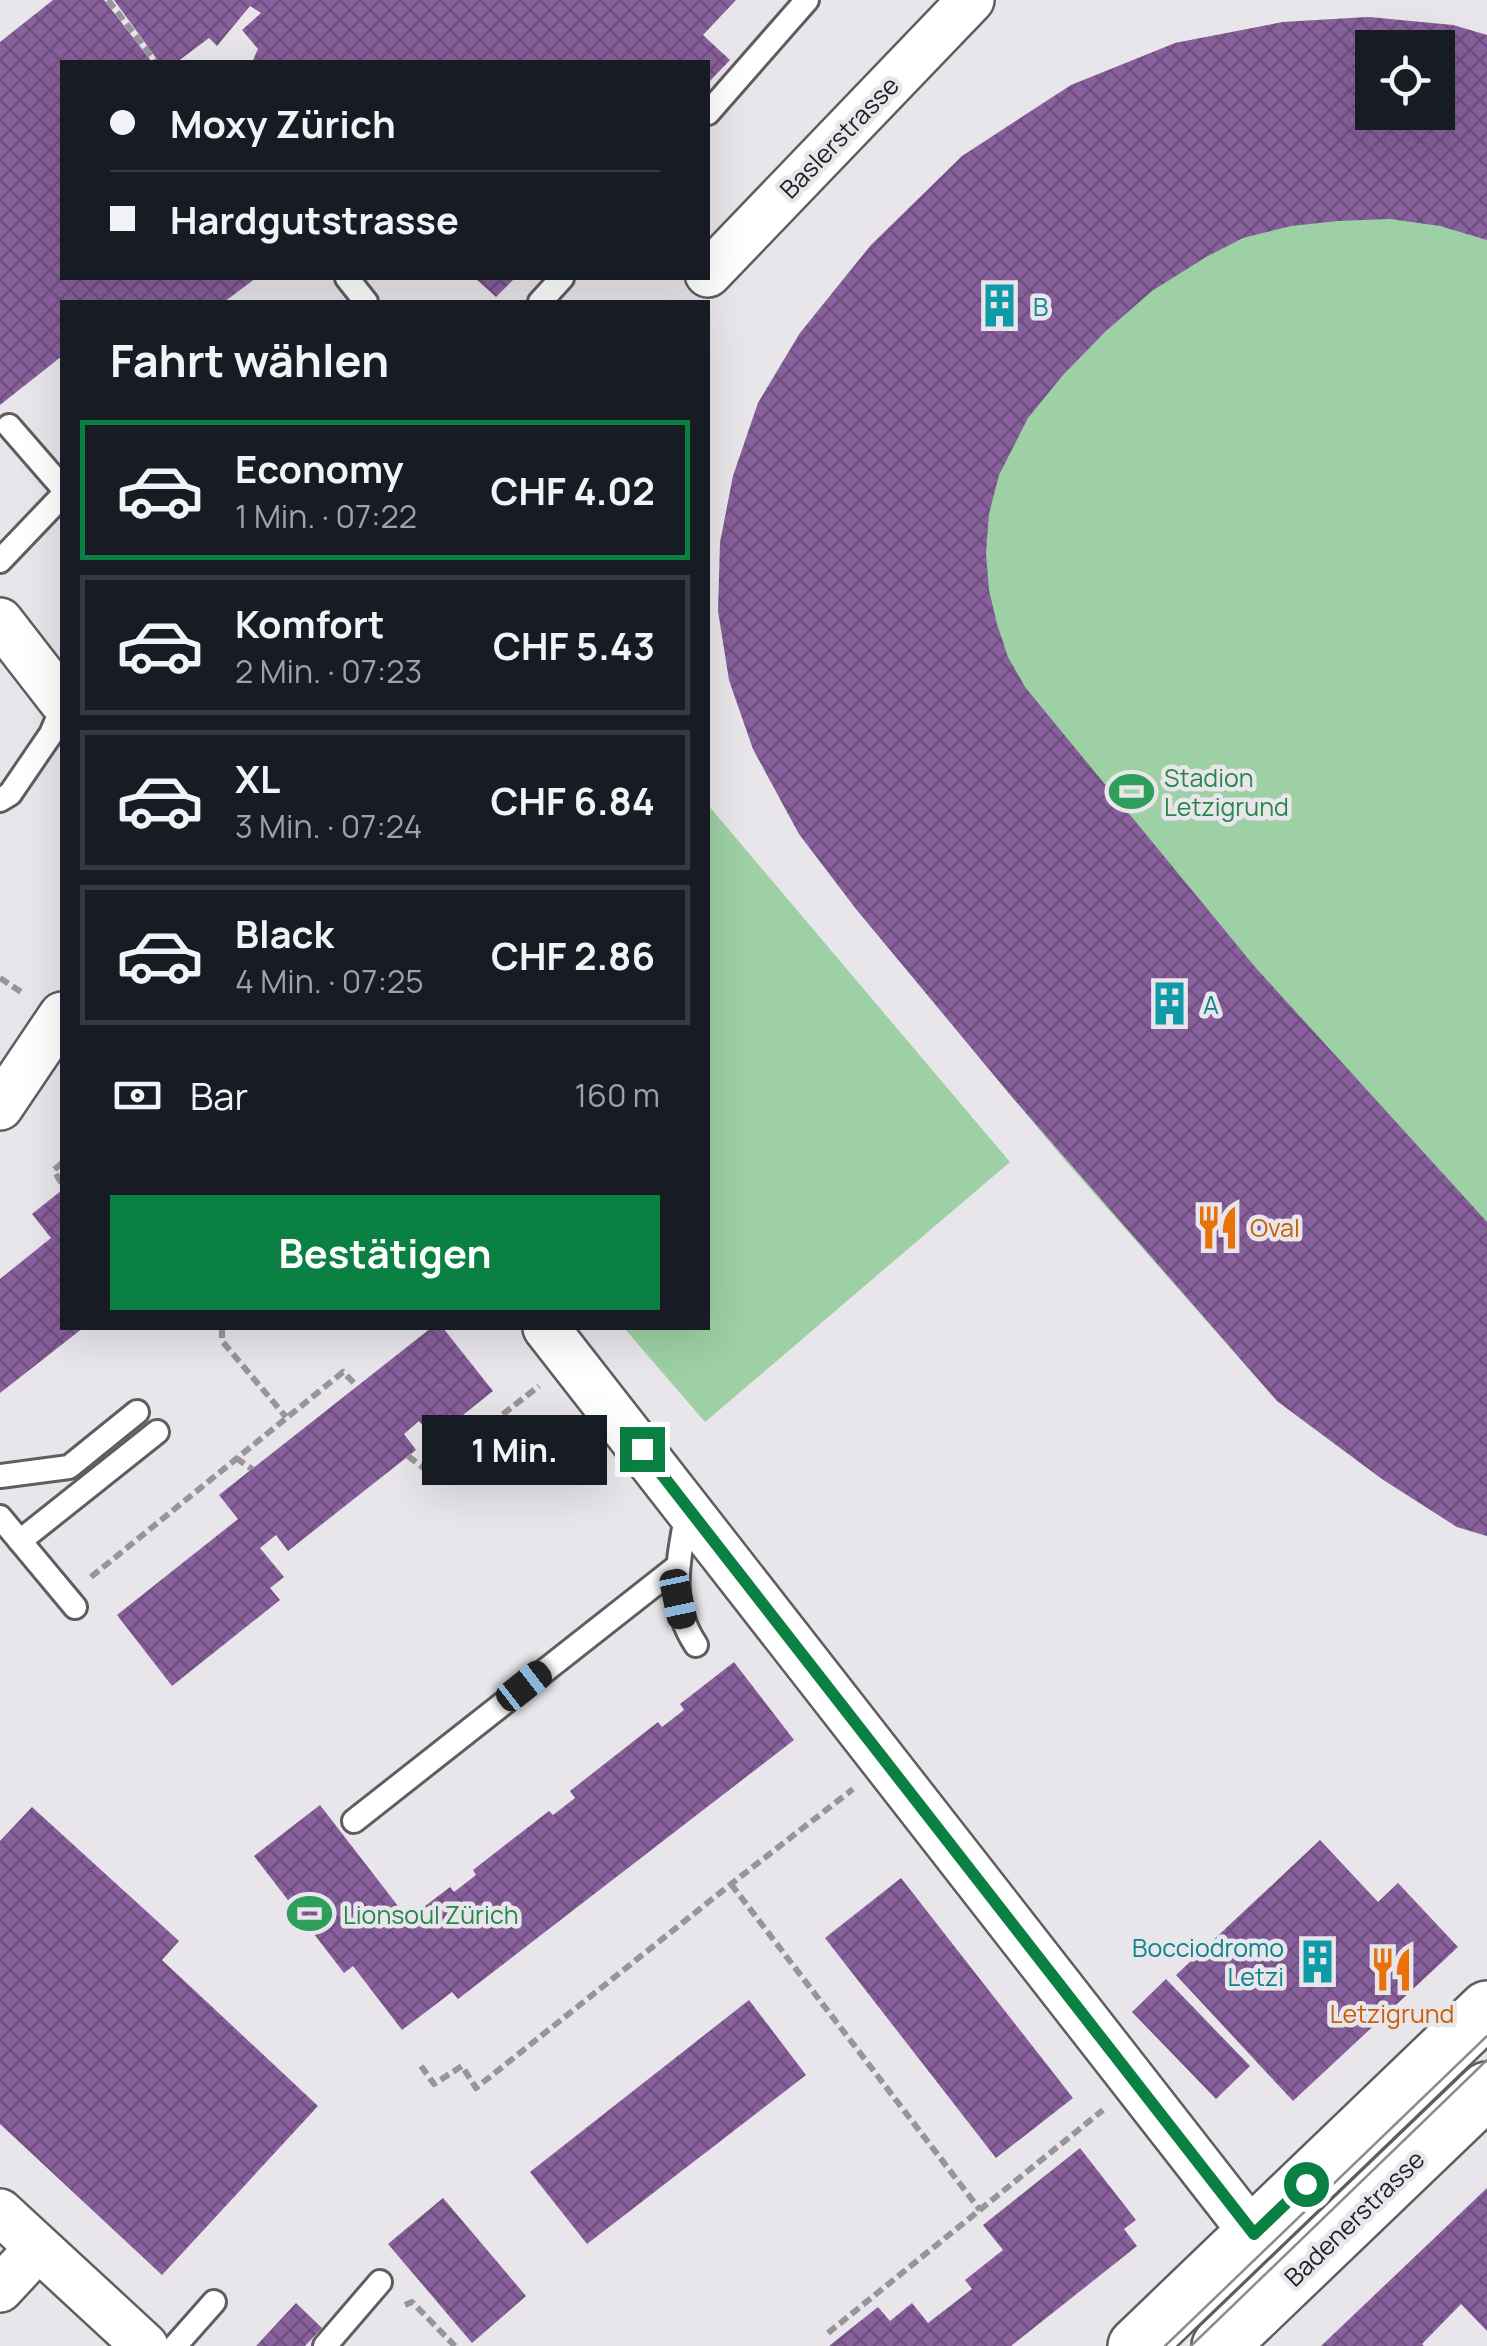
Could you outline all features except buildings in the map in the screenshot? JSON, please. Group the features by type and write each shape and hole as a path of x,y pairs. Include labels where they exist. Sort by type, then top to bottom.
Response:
{"street":[{"name":"Baslerstrasse","path":"710,272 972,0"},
{"name":"Baslerstrasse","path":"682,300 702,280"},
{"path":"0,621 60,702"},
{"path":"0,1107 44,1006"},
{"path":"559,1345 1254,2234"},
{"path":"1136,2346 1487,2010"},
{"name":"Badenerstrasse","path":"1227,2344 1482,2104"},
{"path":"0,2212 145,2346"},
{"path":"0,2289 38,2248"}],"lane":[{"path":"710,111 808,0"},
{"path":"349,280 364,300"},
{"path":"542,300 560,280"},
{"path":"9,426 60,485"},
{"path":"0,561 60,498"},
{"path":"0,800 10,794 50,734 60,710"},
{"path":"0,1476 69,1467 137,1412"},
{"path":"20,1541 156,1432"},
{"path":"688,1508 678,1566 678,1599 684,1626 696,1645"},
{"path":"0,1517 71,1602"},
{"path":"354,1820 678,1566"},
{"path":"325,2346 380,2282"},
{"path":"176,2346 214,2302"}],"path":[{"path":"108,0 154,60"},
{"path":"0,978 44,1006"},
{"path":"222,1330 222,1342 286,1417"},
{"path":"408,1456 429,1472 559,1345"},
{"path":"71,1602 236,1458 343,1372 356,1386"},
{"path":"236,1458 252,1470"},
{"path":"421,2066 434,2084 462,2066 476,2088 886,1764"},
{"path":"730,1884 980,2210"},
{"path":"828,2333 1135,2084"},
{"path":"357,2308 374,2319 412,2302 454,2346"}],"green space":[{"name":"Stadion Letzigrund","path":"1369,17 1454,30 1355,30 1355,130 1455,130 1455,30 1487,35 1487,1536 1457,1527 1382,1479 1277,1401 1062,1157 856,909 799,834 753,749 729,680 720,543 733,476 758,403 800,333 871,245 1175,43 1283,22"},
{"path":"710,807 1010,1162 705,1422 626,1330 710,1330"}],"tram line":[{"path":"1165,2346 1487,2036"},
{"path":"1191,2346 1487,2060"}],"place":[{"name":"B","path":"1000,306"},
{"name":"Stadion Letzigrund","path":"1131,791"},
{"name":"A","path":"1170,1004"},
{"name":"Oval","path":"1217,1227"},
{"name":"Lionsoul Zürich","path":"310,1914"},
{"name":"Bocciodromo Letzi","path":"1317,1961"},
{"name":"Letzigrund","path":"1392,1969"}],"route":[{"path":"642,1449 1254,2234 1306,2184"}]}
